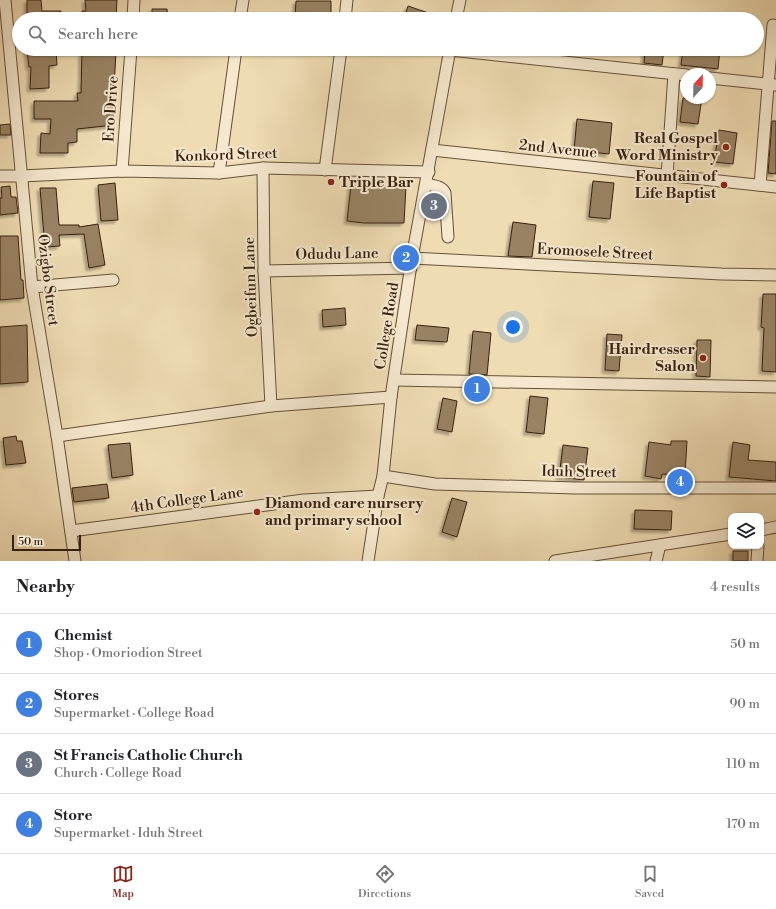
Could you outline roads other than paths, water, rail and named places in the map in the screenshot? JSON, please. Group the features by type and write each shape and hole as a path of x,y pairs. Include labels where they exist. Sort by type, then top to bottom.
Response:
{"street":[{"name":"Ozigbo Street","path":"5,0 4,49 22,176 32,287 72,531 75,561"},
{"path":"133,12 134,0"},
{"path":"241,12 243,0"},
{"path":"345,12 347,0"},
{"path":"457,12 460,0"},
{"path":"760,186 772,84 773,25"},
{"name":"Ero Drive","path":"122,171 130,56"},
{"path":"219,173 235,56"},
{"path":"325,170 340,56"},
{"name":"College Road","path":"368,561 378,496 383,476 391,397 411,263 427,184 449,56"},
{"path":"513,56 680,74"},
{"path":"667,176 674,74"},
{"path":"716,79 772,84"},
{"name":"2nd Avenue","path":"432,150 776,187"},
{"name":"Konkord Street","path":"0,176 122,171 219,173 263,168 429,172"},
{"name":"Ogbeifun Lane","path":"263,168 264,271 272,406"},
{"path":"427,184 444,189 446,193 448,237"},
{"name":"Odudu Lane","path":"264,271 411,263"},
{"name":"Eromosele Street","path":"411,263 776,275"},
{"path":"32,287 113,280"},
{"path":"394,380 776,387"},
{"path":"57,436 272,406 391,397"},
{"name":"Iduh Street","path":"383,476 435,484 576,488 776,488"},
{"name":"4th College Lane","path":"72,531 304,500 378,496"},
{"path":"764,529 776,527"},
{"path":"555,561 728,534"},
{"path":"656,561 660,545"},
{"path":"757,561 758,549"}],"place":[{"name":"Real Gospel Word Ministry","path":"726,147"},
{"name":"Triple Bar","path":"331,182"},
{"name":"Fountain of Life Baptist","path":"724,185"},
{"name":"St Francis Catholic Church","path":"434,206"},
{"name":"Stores","path":"406,258"},
{"name":"Hairdresser Salon","path":"703,358"},
{"name":"Chemist","path":"477,389"},
{"name":"Store","path":"680,482"},
{"name":"Diamond care nursery and primary school","path":"257,512"}]}
